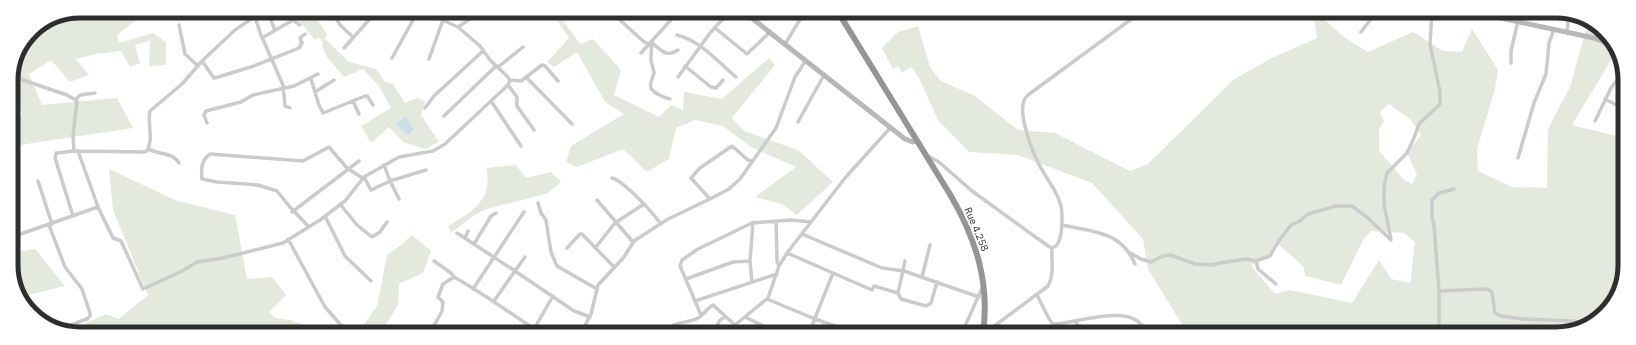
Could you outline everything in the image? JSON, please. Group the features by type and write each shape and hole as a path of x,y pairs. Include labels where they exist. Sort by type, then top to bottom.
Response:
{"highway":[{"name":"Rue 4.258","path":"842,18 915,142 926,155 966,223 979,259 984,283 984,327"}],"main road":[{"path":"752,18 905,138 915,142"},
{"path":"1503,18 1594,38 1605,42"}],"street":[{"path":"148,149 150,132 149,112 182,84 235,30 253,18"},
{"path":"254,18 262,38 273,59 284,89 285,105 286,107 290,108"},
{"path":"270,18 276,30"},
{"path":"337,18 336,20 353,38"},
{"path":"344,48 372,18"},
{"path":"392,58 414,18"},
{"path":"438,18 458,27 478,44 490,60 510,80 518,82 526,78 542,65 545,66 558,81"},
{"path":"458,27 470,18"},
{"path":"617,18 648,44 651,42 668,54 672,54 678,50"},
{"path":"641,53 673,18"},
{"path":"678,77 685,66 724,18"},
{"path":"785,44 801,18"},
{"path":"1052,248 1058,243 1062,225 1062,210 1058,196 1040,168 1022,117 1024,101 1032,92 1133,18"},
{"path":"1360,32 1371,18"},
{"path":"1062,225 1108,234 1115,238 1130,253 1151,262 1163,256 1170,255 1195,264 1212,265 1246,259 1256,261 1270,256 1278,242 1291,225 1300,221 1308,214 1336,206 1352,206 1368,218 1391,240 1384,204 1384,188 1387,172 1406,153 1419,124 1440,104 1440,92 1430,44 1432,18"},
{"path":"1567,32 1568,19"},
{"path":"262,38 294,20 300,26"},
{"path":"429,59 437,33 443,20"},
{"path":"1511,63 1511,51 1518,21"},
{"path":"179,25 185,54 198,66"},
{"path":"715,28 747,54 770,32"},
{"path":"1518,158 1534,102 1546,74 1549,43 1554,29"},
{"path":"202,62 214,78 273,59 299,48 302,43 300,38 305,34"},
{"path":"677,35 692,41 701,47 736,77"},
{"path":"651,42 652,52 650,59 654,73 650,87 651,90 670,99"},
{"path":"444,116 497,67 523,47"},
{"path":"425,108 434,96 483,51"},
{"path":"584,327 594,306 597,288 602,280 624,257 633,242 638,237 688,209 710,200 728,189 740,179 776,128 795,77 806,60"},
{"path":"685,66 711,87 716,88 724,80"},
{"path":"207,124 204,115 206,112 241,102 253,96 284,89 311,79 318,74"},
{"path":"798,122 824,76"},
{"path":"18,78 68,95 76,100"},
{"path":"526,78 572,124"},
{"path":"311,79 323,113 366,96 373,105"},
{"path":"315,92 334,80"},
{"path":"95,93 80,95 76,100 77,103 72,136 76,151 98,207 113,238 121,241 143,289 182,271 197,262 222,258 283,243 346,201 362,177 399,157 433,151 445,144 508,85 510,80"},
{"path":"1595,121 1605,99 1618,80"},
{"path":"508,85 517,97 517,106 534,130"},
{"path":"1605,99 1618,106"},
{"path":"353,101 359,114"},
{"path":"491,101 521,146"},
{"path":"671,327 676,324 699,318 701,314 713,305 735,325 767,299 780,266 787,253 845,178 890,126"},
{"path":"710,200 691,178 700,168 732,146 748,160 753,161"},
{"path":"309,227 277,192 258,185 217,182 202,179 201,169 204,159 210,154 303,161 329,147 347,168 362,177 371,190 390,181 426,170"},
{"path":"73,216 55,155 56,153 76,151 143,152 148,149"},
{"path":"148,149 156,153 175,158 179,163"},
{"path":"926,155 936,160 972,191 1052,248"},
{"path":"293,211 347,168 359,161"},
{"path":"384,165 399,199"},
{"path":"612,178 621,182 644,204 660,224"},
{"path":"38,181 50,224 65,267 82,288 90,313 87,320 69,326"},
{"path":"1439,327 1439,290 1434,225 1432,218 1432,200 1439,193 1454,189"},
{"path":"596,200 633,242"},
{"path":"538,203 541,213 546,220 551,252 557,266 597,288"},
{"path":"340,204 358,225 372,237 380,232 387,222"},
{"path":"595,248 615,223 644,204"},
{"path":"18,235 98,207"},
{"path":"473,288 524,212"},
{"path":"474,244 491,216 496,213"},
{"path":"325,216 345,256 371,281"},
{"path":"701,314 680,266 682,260 698,249 752,223 791,220 811,222"},
{"path":"776,221 777,261 780,266"},
{"path":"752,223 750,261 752,282"},
{"path":"465,238 468,231"},
{"path":"458,233 574,311 590,317"},
{"path":"567,248 580,234 614,267"},
{"path":"802,234 882,268 904,271 979,297"},
{"path":"288,239 325,307 341,325"},
{"path":"922,277 930,245"},
{"path":"992,327 1048,286 1052,279 1052,248"},
{"path":"787,253 872,290 874,286 898,292"},
{"path":"1130,253 1135,264"},
{"path":"494,301 525,257"},
{"path":"434,261 451,273 454,277 494,301 531,327"},
{"path":"686,279 733,262 750,261"},
{"path":"905,261 904,271 898,292 901,299 926,306 931,303 937,282"},
{"path":"1256,261 1258,269 1276,284"},
{"path":"811,327 833,273"},
{"path":"695,301 777,274"},
{"path":"433,327 442,311 443,302 438,297 443,284 454,277"},
{"path":"965,327 984,283"},
{"path":"1439,290 1487,289 1492,292 1495,313 1501,316 1579,323"},
{"path":"1037,295 1051,323 1057,324 1106,315 1123,316 1135,320 1142,327"},
{"path":"535,327 553,296"},
{"path":"767,299 814,319 837,327"},
{"path":"716,327 720,320 725,317"},
{"path":"745,317 766,327"},
{"path":"1076,321 1077,327"}],"shaded area":[{"path":"137,18 117,35 119,43 153,33 166,42 166,65 149,66 150,41 135,45 140,63 130,67 121,51 96,54 76,59 89,75 70,82 51,60 29,74 42,105 117,98 133,128 20,145 18,147 18,118 22,114 18,104 18,76 20,64 24,52 31,42 39,33 49,26 68,19"},
{"path":"297,18 316,18 327,34 325,39 349,62 376,69 385,82 393,84 405,103 417,98 425,102 421,115 439,142 425,149 403,142 389,127 371,143 361,126 391,108 379,86 363,69 344,77 327,57 322,46 323,42 319,37 315,40"},
{"path":"556,18 561,18 580,44 593,39 621,70 614,95 659,117 671,105 683,110 684,92 722,99 769,58 775,65 732,118 744,131 798,150 833,182 797,215 782,204 755,197 796,167 751,147 723,126 695,120 676,128 669,159 647,172 623,149 577,167 566,162 571,146 624,114 605,102 577,52 554,67 547,62 569,38"},
{"path":"1314,18 1323,18 1344,37 1368,52 1413,32 1443,51 1462,52 1472,29 1498,70 1495,89 1477,149 1478,171 1512,187 1547,188 1548,129 1570,87 1587,26 1594,31 1605,42 1613,57 1572,125 1618,136 1617,277 1610,296 1603,306 1587,319 1576,324 1556,327 1184,327 1148,269 1143,239 1092,183 1018,155 969,152 938,120 919,78 911,67 902,73 898,66 893,69 882,48 898,32 918,26 930,67 941,81 975,96 1018,130 1055,133 1130,171 1148,164 1234,79 1274,57 1317,38","holes":["1389,104 1411,120 1421,135 1407,153 1417,174 1412,184 1403,179 1379,151 1379,129 1384,122 1380,112","1371,231 1404,233 1415,242 1410,283 1391,279 1379,260 1352,303 1290,290 1275,294 1251,265 1270,256 1279,245 1304,267 1305,276 1341,285 1363,240"]},
{"path":"516,165 526,178 551,172 561,182 548,193 484,210 476,214 451,233 448,226 465,216 479,204 484,197 488,179 486,168"},
{"path":"109,169 175,200 235,215 247,279 272,277 286,295 269,312 275,318 290,320 309,327 77,327 106,314 119,319 148,295 113,210"},
{"path":"412,235 431,251 423,273 399,284 398,305 385,327 362,327 377,306 387,255"},
{"path":"35,249 65,286 28,295 30,303 24,293 19,277 18,252"}],"water":[{"path":"406,117 414,130 409,135 403,132 396,123"}]}
